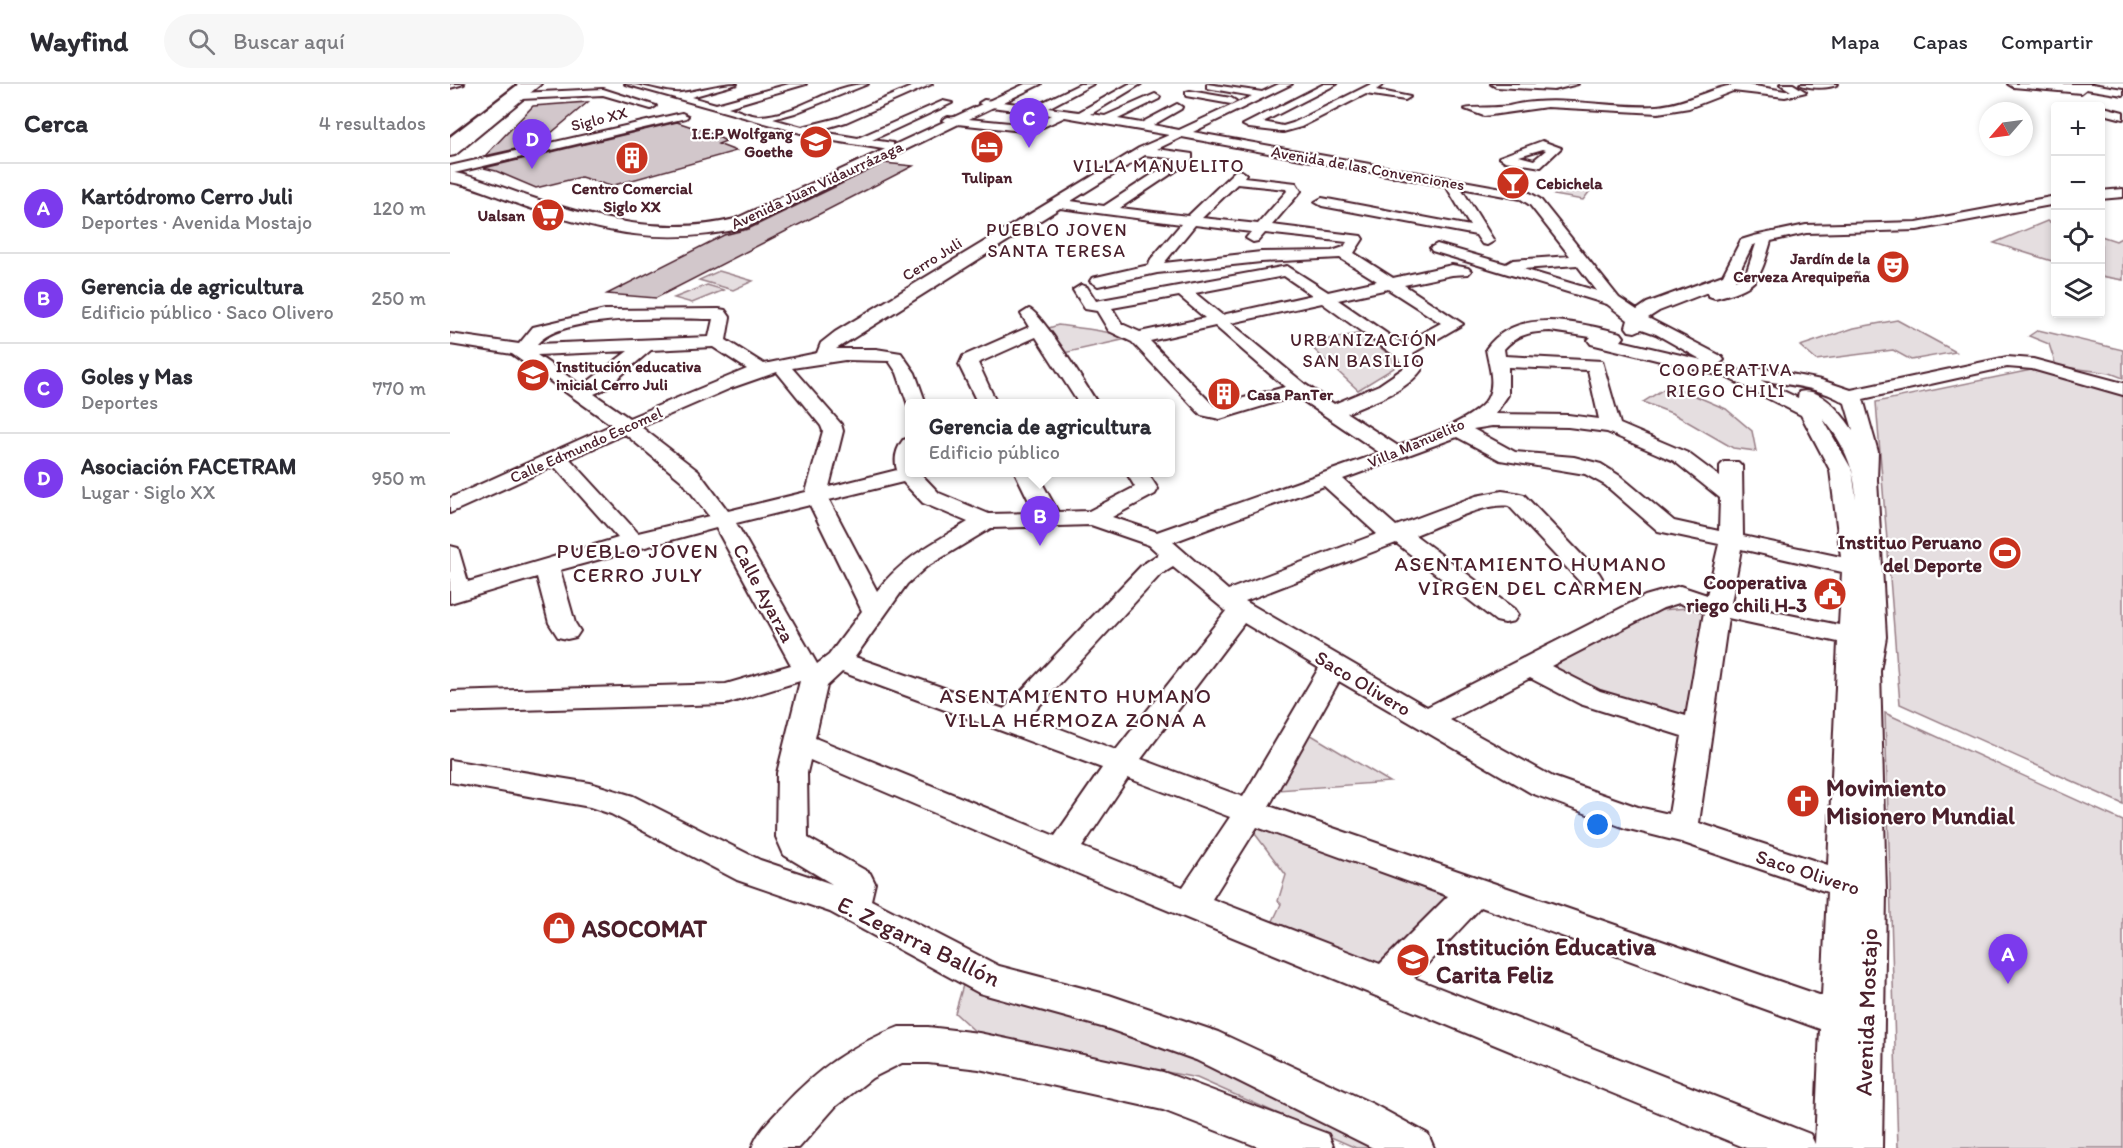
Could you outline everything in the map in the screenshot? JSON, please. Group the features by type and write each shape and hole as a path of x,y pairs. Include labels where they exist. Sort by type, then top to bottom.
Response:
{"highway":[{"path":"450,142 522,88"}],"main road":[{"path":"450,142 507,84"},
{"path":"522,88 535,84"},
{"name":"Avenida Juan Vidaurrázaga","path":"990,102 1025,84"},
{"name":"Avenida Juan Vidaurrázaga","path":"450,172 568,210 658,226 703,228 737,219 889,146 1035,84"},
{"name":"Avenida Juan Vidaurrázaga","path":"568,210 580,219 661,233 682,235 713,231 741,223 957,117"}],"street":[{"path":"450,85 459,84"},
{"path":"630,84 802,131 889,146"},
{"path":"522,88 611,94 655,84"},
{"path":"680,96 732,84"},
{"path":"693,113 801,84"},
{"path":"759,119 791,111 863,84"},
{"path":"802,131 842,120 927,84"},
{"path":"1039,109 1088,84"},
{"path":"1083,114 1136,84"},
{"name":"Cerro Juli","path":"826,354 830,344 1143,151 1287,84"},
{"path":"1220,139 1332,84"},
{"path":"1252,124 1282,129 1305,123 1378,84"},
{"path":"1395,84 1413,86"},
{"path":"1496,84 1560,87 1573,84"},
{"path":"1470,109 1497,111 1538,104 1644,111 1682,106 1726,89 1739,87 1787,94 1801,92 1785,84"},
{"path":"1805,84 1833,84"},
{"path":"2013,84 2087,97 2123,93"},
{"path":"1211,86 1336,106"},
{"path":"1184,87 1245,103"},
{"path":"1364,91 1405,97"},
{"name":"Siglo XX","path":"450,172 682,116 611,94"},
{"path":"1110,119 1155,97"},
{"path":"2087,97 2123,116"},
{"name":"Avenida de las Convenciones","path":"990,102 1146,124 1181,132"},
{"path":"858,142 942,105 957,117 1032,129 1064,113"},
{"path":"1146,124 1177,107"},
{"name":"Avenida de las Convenciones","path":"1064,113 1083,114 1220,139 1452,184 1489,181 1533,200 1581,260 1646,322 1721,364"},
{"path":"1107,210 1188,157 1143,151"},
{"path":"1489,181 1517,160"},
{"name":"Avenida de las Convenciones","path":"1356,164 1489,181 1545,198 1611,276"},
{"path":"1157,268 1156,262 1191,221 1237,177 1291,186 1294,191 1260,228 1238,258"},
{"path":"1452,184 1505,267"},
{"path":"2105,195 2123,193"},
{"path":"1603,338 1748,281 1760,256 1765,238 1806,229 1909,227 2051,201"},
{"path":"1057,202 1191,221 1356,239 1348,250 1327,256 1238,258 1157,268 1098,282"},
{"path":"1322,202 1482,232"},
{"path":"1437,248 1619,296"},
{"path":"1342,253 1454,324 1428,335 1402,352"},
{"path":"1505,267 1581,260"},
{"path":"1138,338 1452,270 1463,271"},
{"path":"1081,290 1093,306 1287,271 1402,352 1413,363 1413,369 1407,376 1380,393 1334,411"},
{"path":"1182,290 1299,389 1396,454"},
{"path":"1102,305 1115,327 1138,338 1208,411 1214,413 1299,389"},
{"path":"520,350 539,331 605,315 719,314 722,317 717,342"},
{"path":"1029,314 1086,399"},
{"name":"Villa Manuelito","path":"1009,722 1151,570 1165,548 1328,478 1396,454 1457,428 1490,409 1497,398 1502,382 1495,349 1499,341 1515,331 1526,328 1568,327 1603,338 1721,364"},
{"path":"985,399 968,365 969,360 1040,329"},
{"path":"1603,338 1732,374 1809,411 1841,470 1862,637"},
{"path":"450,339 520,350 644,347 717,342 759,369"},
{"path":"580,394 598,385 644,347"},
{"name":"Calle Ayarza","path":"520,350 681,467 722,518 810,676"},
{"path":"826,354 868,353 895,357 906,373 914,399"},
{"name":"Calle Edmundo Escomel","path":"450,506 759,369 826,354"},
{"path":"1497,361 1596,365 1611,427"},
{"path":"1849,396 2007,362 2032,364 2123,389"},
{"path":"780,364 799,390 831,424 833,431 816,495 874,612"},
{"path":"1721,364 1849,396 1854,400 1866,443 1870,473 1866,480"},
{"path":"1754,373 1810,399 1826,411 1847,437 1866,480 1862,637"},
{"path":"1457,428 1477,422 1518,420 1568,421 1611,427 1681,457 1731,496"},
{"path":"1457,428 1504,455 1593,469 1609,478 1647,514 1666,526 1854,567"},
{"path":"557,457 633,541"},
{"path":"1682,830 1717,608 1731,541 1731,466"},
{"path":"450,553 454,594 633,541 905,475"},
{"name":"Saco Olivero","path":"911,477 931,498 986,521 1093,518 1165,548 1233,605 1426,720 1542,785 1636,819 1682,830 1855,887"},
{"path":"1028,477 1050,519"},
{"path":"1093,518 1147,489 1139,477"},
{"path":"1328,478 1389,532 1399,534 1505,615"},
{"path":"1061,853 1233,605 1399,534 1484,501 1502,498 1516,500 1590,578"},
{"path":"450,702 726,694 810,676 838,661 898,579 911,568 986,521"},
{"path":"547,567 561,623 567,632"},
{"path":"1426,720 1643,608 1680,594 1717,608 1862,637"},
{"name":"Avenida Mostajo","path":"1862,637 1853,1024 1862,1148"},
{"path":"838,661 1250,812 1853,1024 1835,1148"},
{"path":"1191,903 1250,812 1334,666"},
{"path":"1531,666 1573,689 1611,704 1699,730"},
{"path":"810,676 792,773 792,837 795,846 858,883 857,894 848,905"},
{"path":"798,742 1061,853 1191,903 1796,1148"},
{"name":"E. Zegarra Ballón","path":"450,771 578,793 621,805 674,834 749,870 824,894 848,905 992,981 1110,1012 1205,1046 1359,1118 1414,1148"},
{"path":"1386,982 1475,891"},
{"path":"772,1148 822,1092 858,1065 899,1045 928,1045 979,1051 1164,1092 1314,1148"}],"shaded area":[{"path":"1564,183 1593,187 1583,200 1554,195"},
{"path":"2047,221 2051,222 2051,261 1994,243"},
{"path":"2105,237 2116,241 2123,237 2123,280 2105,277"},
{"path":"719,271 753,281 733,290 699,280"},
{"path":"707,285 724,290 692,303 674,298"},
{"path":"1897,320 1956,352 1911,360 1893,350 1816,360 1800,346 1854,328"},
{"path":"1058,325 1104,331 1131,338 1064,353 1046,329"},
{"path":"2038,330 2123,350 2123,378 2110,373 2056,366 2049,344 2029,336"},
{"path":"1362,333 1392,357 1394,368 1358,390 1307,343"},
{"name":"Instituo Peruano del Deporte","path":"2031,370 2123,392 2123,804 1900,704 1876,402"},
{"path":"1670,385 1726,409 1752,431 1756,451 1733,448 1674,414 1643,402"},
{"path":"1689,608 1705,612 1689,719 1616,700 1548,667 1660,610"},
{"path":"1885,713 2123,821 2123,1148 1898,1148"},
{"path":"1308,733 1390,782 1278,790"},
{"path":"1257,827 1454,898 1391,971 1272,923 1281,904 1278,901 1286,875 1252,830"},
{"path":"963,985 1209,1058 1399,1148 1356,1148 1197,1078 979,1035 955,1013"}],"building":[{"path":"588,102 538,144 485,156 533,106"},
{"name":"Centro Comercial Siglo XX","path":"677,122 710,133 726,141 718,144 736,151 611,186 581,177 536,188 484,168"},
{"path":"884,163 913,166 656,298 607,294 724,235 748,229"}],"place":[{"name":"I.E.P Wolfgang Goethe","path":"816,142"},
{"name":"Tulipan","path":"987,147"},
{"name":"Goles y Mas","path":"1029,148"},
{"name":"Centro Comercial Siglo XX","path":"632,158"},
{"name":"Asociación FACETRAM","path":"532,169"},
{"name":"Cebichela","path":"1513,183"},
{"name":"Ualsan","path":"548,215"},
{"name":"Jardín de la Cerveza Arequipeña","path":"1893,267"},
{"name":"Institución educativa inicial Cerro Juli","path":"533,375"},
{"name":"Casa PanTer","path":"1224,394"},
{"name":"Gerencia de agricultura","path":"1040,546"},
{"name":"Instituo Peruano del Deporte","path":"2005,553"},
{"name":"Cooperativa riego chili H-3","path":"1830,594"},
{"name":"Movimiento Misionero Mundial","path":"1803,801"},
{"name":"ASOCOMAT","path":"559,928"},
{"name":"Institución Educativa Carita Feliz","path":"1413,960"},
{"name":"Kartódromo Cerro Juli","path":"2008,984"}],"district":[{"name":"VILLA MANUELITO","path":"1159,166"},
{"name":"PUEBLO JOVEN SANTA TERESA","path":"1057,240"},
{"name":"URBANIZACIÓN SAN BASILIO","path":"1364,350"},
{"name":"COOPERATIVA RIEGO CHILI","path":"1726,380"},
{"name":"PUEBLO JOVEN CERRO JULY","path":"638,562"},
{"name":"ASENTAMIENTO HUMANO VIRGEN DEL CARMEN","path":"1531,575"},
{"name":"ASENTAMIENTO HUMANO VILLA HERMOZA ZONA A","path":"1076,707"}]}
